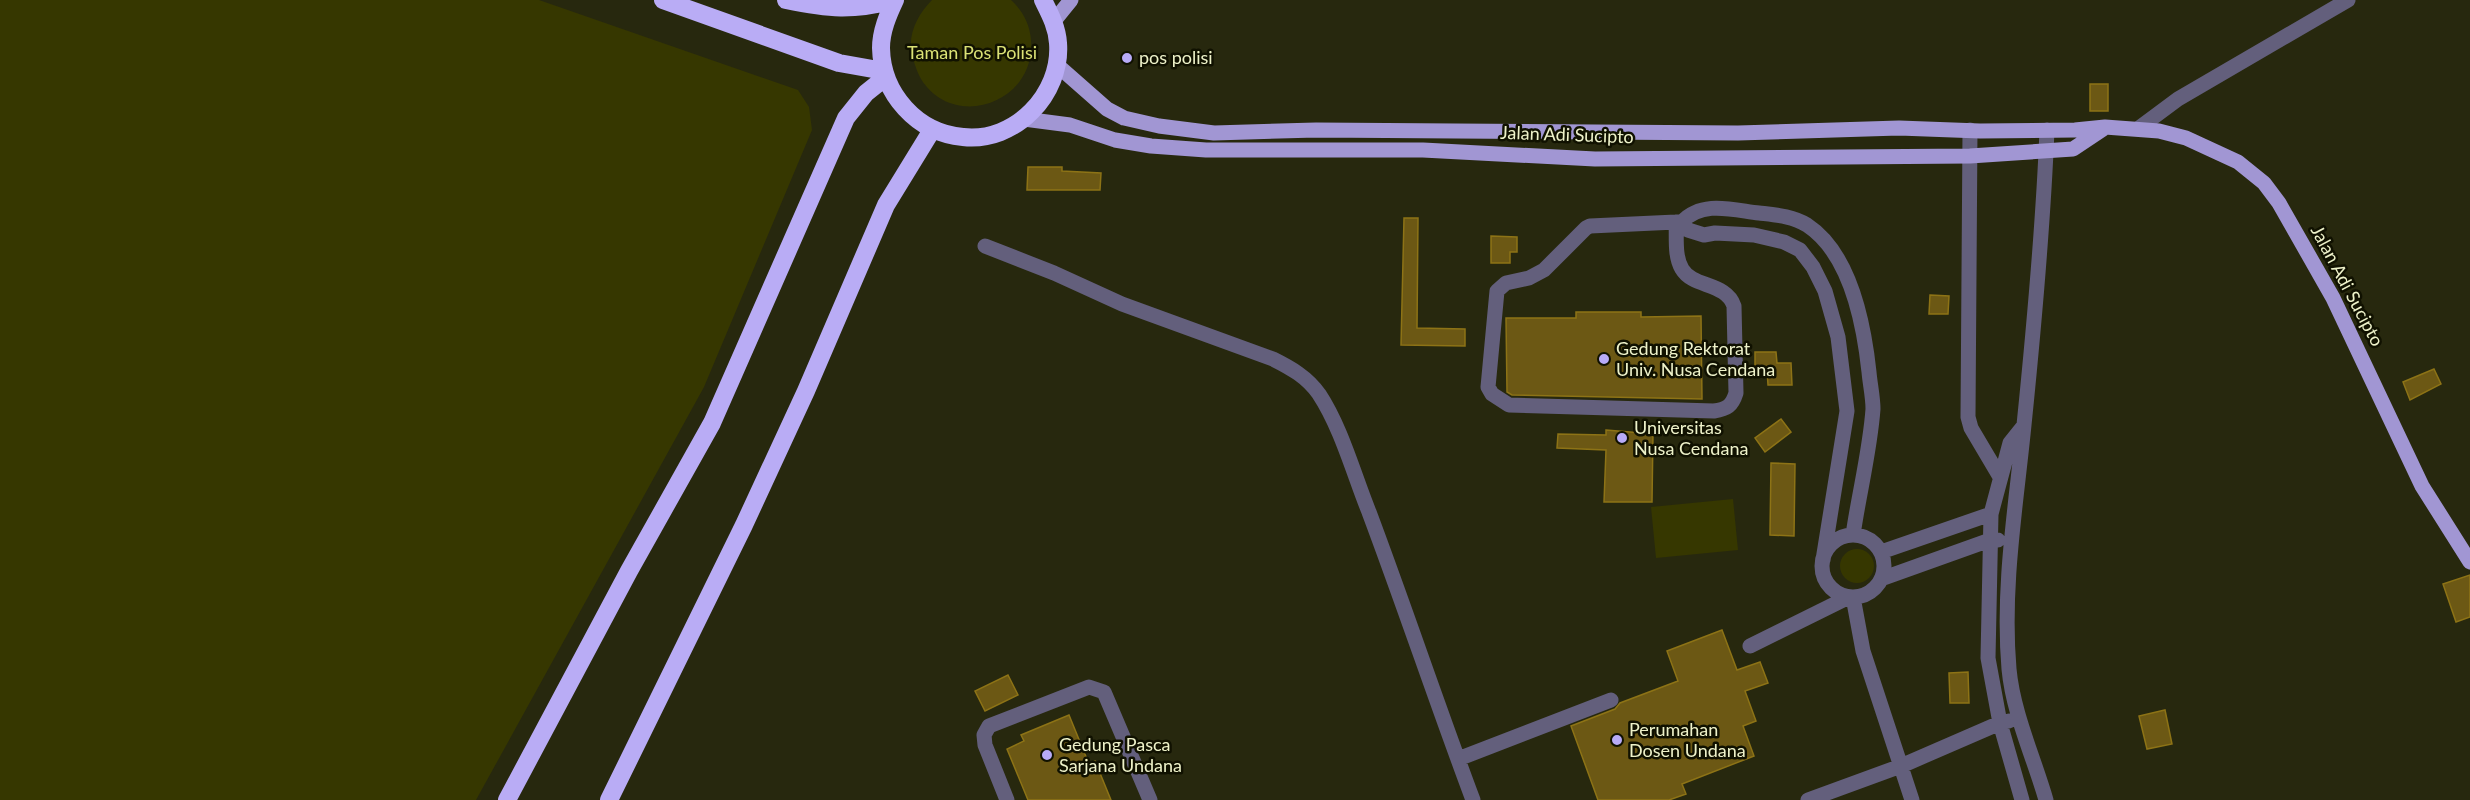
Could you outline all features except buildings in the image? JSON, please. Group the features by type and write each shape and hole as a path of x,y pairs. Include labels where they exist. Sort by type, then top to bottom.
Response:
{"highway":[{"path":"663,0 839,63 885,74"},
{"path":"786,0 829,9 845,9 873,6 895,0"},
{"path":"895,0 881,46 885,74 896,99 912,117 932,130 964,138 996,134 1024,119 1040,104 1051,86 1057,65 1058,43 1054,21 1043,0"},
{"path":"507,800 628,571 712,423 846,118 885,74"},
{"path":"609,800 787,432 886,205 932,130"}],"main road":[{"path":"1054,21 1071,0"},
{"name":"Jalan Adi Sucipto","path":"1057,65 1107,109 1124,118 1159,126 1214,132 1328,130 1738,133 1899,128 2047,130 2105,127 2139,128 2186,138 2238,162 2264,183 2279,203 2333,298 2422,486 2470,562"},
{"name":"Jalan Adi Sucipto","path":"1024,119 1070,125 1115,140 1151,146 1206,150 1423,150 1595,159 1970,156 2073,149 2105,127"}],"street":[{"path":"2139,128 2178,99 2348,0"},
{"path":"1970,130 1968,417 1971,428 2000,477"},
{"path":"2046,800 2020,719 2009,671 2010,538 2024,425 2042,230 2047,130"},
{"path":"1679,222 1678,261 1682,270 1688,276 1716,288 1732,300 1736,393 1732,404 1726,409 1713,411 1509,405 1492,394 1488,387 1497,291 1501,286 1529,278 1544,270 1586,228 1679,222 1697,210 1712,208 1791,217 1808,226 1826,242 1854,294 1864,330 1873,406 1853,535"},
{"path":"1679,222 1688,230 1704,235 1715,233 1754,235 1773,238 1800,250 1813,267 1825,291 1838,337 1847,411 1823,572 1828,584 1837,593 1851,597"},
{"path":"985,246 1054,273 1122,304 1272,358 1308,380 1320,395 1340,437 1408,615 1473,800"},
{"path":"2022,800 2000,723 1988,658 1991,513 2010,443 2024,425"},
{"path":"1840,450 1866,459"},
{"path":"1881,552 1991,513"},
{"path":"1749,646 1851,597 1864,595 1875,589 1881,579 1884,566 1881,552 1874,543 1864,537 1853,535 1840,538 1829,547 1823,560"},
{"path":"1881,579 1990,540 2010,538"},
{"path":"1851,597 1863,651 1912,800"},
{"path":"1007,800 985,745 984,735 989,726 1089,687 1104,692 1150,800"},
{"path":"1458,759 1611,700"},
{"path":"1808,800 1901,766 2000,723 2020,719"}],"green space":[{"path":"0,0 539,0 798,90 809,107 812,130 704,387 476,800 0,800"},
{"name":"Taman Pos Polisi","path":"932,0 1011,0 1019,8 1030,34 1029,62 1020,80 1007,94 990,103 971,106 952,104 935,95 921,79 912,53 912,36 921,13"},
{"path":"1733,499 1738,550 1656,558 1651,507"},
{"path":"1857,549 1869,554 1874,566 1869,578 1857,583 1845,578 1840,566 1845,554"}],"place":[{"name":"pos polisi","path":"1127,58"},
{"name":"Gedung Rektorat Univ. Nusa Cendana","path":"1604,359"},
{"name":"Universitas Nusa Cendana","path":"1622,438"},
{"name":"Perumahan Dosen Undana","path":"1617,740"},
{"name":"Gedung Pasca Sarjana Undana","path":"1047,755"}]}
